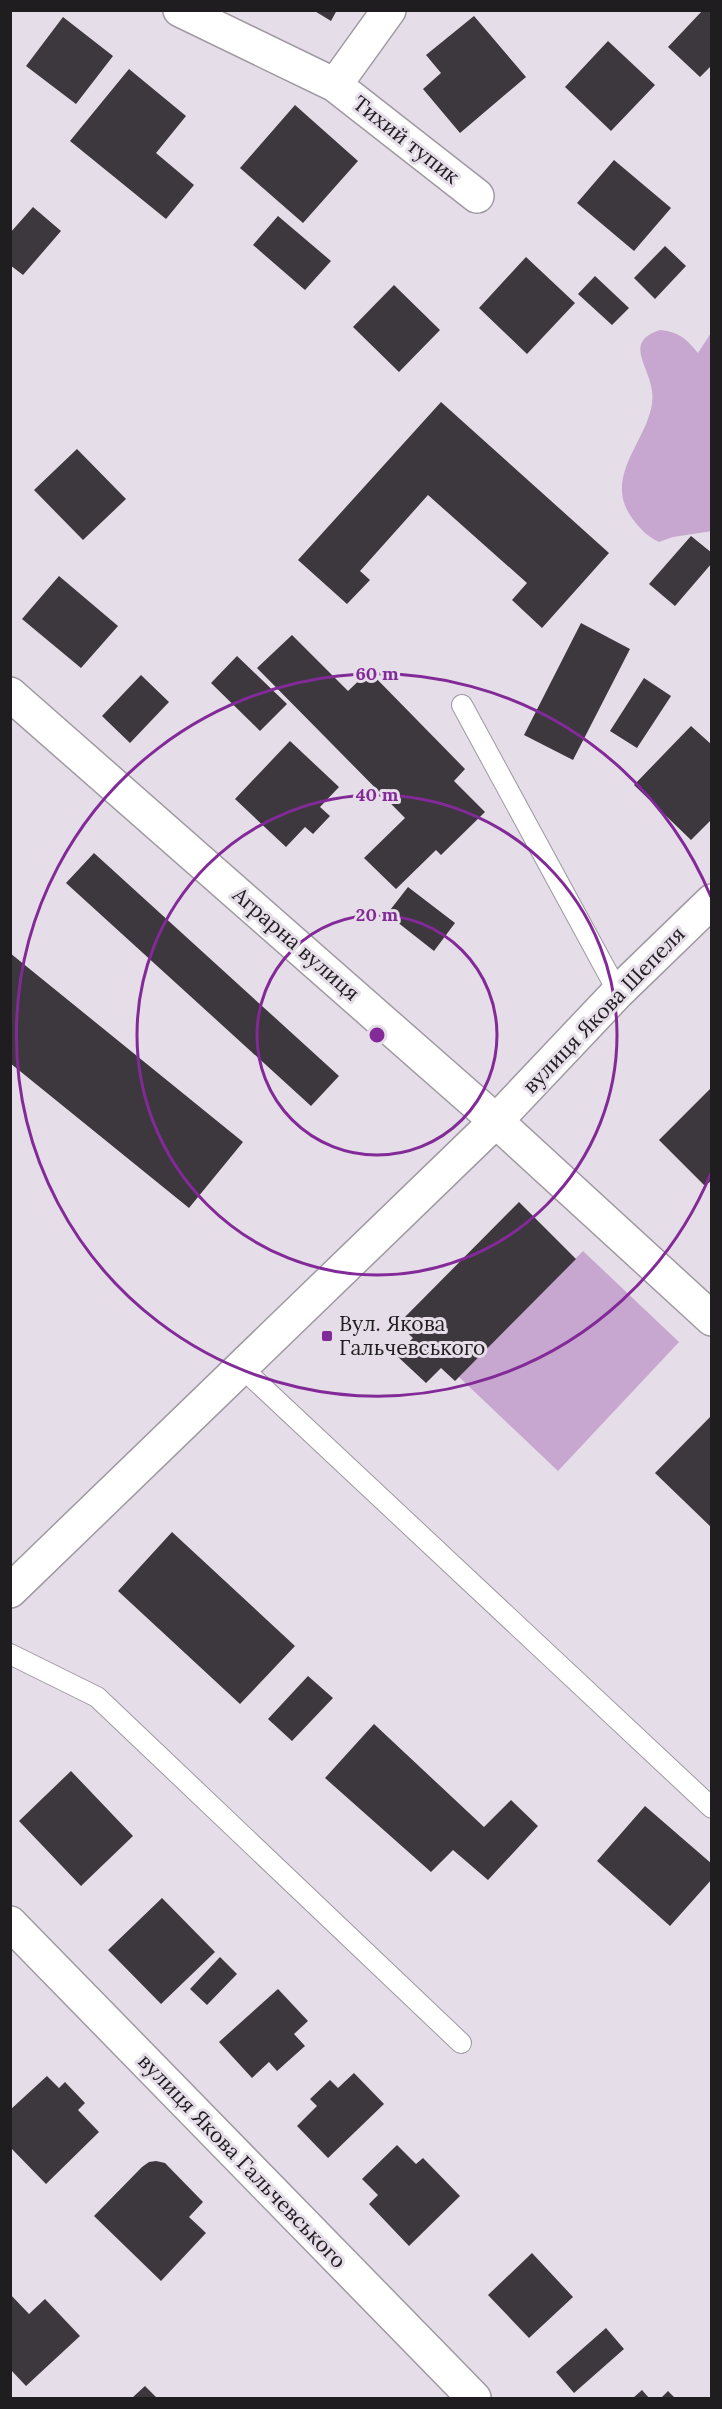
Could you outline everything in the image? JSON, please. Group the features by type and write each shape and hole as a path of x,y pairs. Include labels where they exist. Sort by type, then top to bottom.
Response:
{"street":[{"name":"Тихий тупик","path":"180,10 335,85 477,196"},
{"name":"Тихий тупик","path":"335,85 389,10"},
{"name":"Аграрна вулиця","path":"10,694 496,1121 711,1319"},
{"name":"вулиця Якова Шепеля","path":"10,1591 496,1121 618,992 711,901"},
{"name":"вулиця Якова Гальчевського","path":"10,1923 474,2398"}],"lane":[{"path":"462,705 618,992"},
{"path":"241,1367 711,1808"},
{"path":"10,1653 97,1697 461,2043"}],"shaded area":[{"path":"660,330 673,332 682,337 698,353 711,333 712,531 673,537 659,542 644,532 632,518 624,501 622,485 625,469 652,407 650,381 640,348 649,335"},
{"path":"583,1251 679,1342 558,1471 459,1377"}],"building":[{"path":"313,10 337,10 331,21"},
{"path":"703,10 712,10 712,65 700,77 668,47"},
{"path":"474,16 526,77 460,133 423,89 441,73 426,55"},
{"path":"63,17 113,56 76,104 26,66"},
{"path":"608,41 655,85 611,131 565,87"},
{"path":"129,69 186,116 156,153 194,185 166,219 70,141"},
{"path":"295,105 358,161 303,223 240,168"},
{"path":"614,160 671,208 634,251 577,203"},
{"path":"33,207 61,231 23,275 10,265 10,233"},
{"path":"278,216 331,261 305,290 253,245"},
{"path":"665,246 686,266 655,299 634,278"},
{"path":"526,257 575,303 527,354 479,308"},
{"path":"595,276 629,308 612,325 578,294"},
{"path":"394,285 440,330 399,372 353,327"},
{"path":"441,402 609,553 542,628 512,600 527,583 428,495 360,571 370,580 347,604 298,560"},
{"path":"77,449 126,499 83,540 34,490"},
{"path":"691,536 712,553 712,563 675,606 649,584"},
{"path":"59,576 118,626 81,668 22,619"},
{"path":"581,623 630,649 573,760 524,735"},
{"path":"292,635 348,691 369,671 465,769 454,781 485,812 441,855 436,850 396,889 364,858 405,818 257,668"},
{"path":"237,656 287,704 260,731 211,683"},
{"path":"141,675 169,702 130,743 102,716"},
{"path":"644,678 671,696 637,748 610,731"},
{"path":"691,726 712,745 712,766 710,768 712,770 712,819 691,840 634,785"},
{"path":"290,741 339,787 320,807 330,816 313,834 305,827 286,847 235,799"},
{"path":"94,853 339,1076 311,1106 66,883"},
{"path":"408,887 455,923 434,951 387,914"},
{"path":"10,953 243,1142 189,1208 10,1063"},
{"path":"712,1087 712,1180 705,1186 659,1140"},
{"path":"519,1202 576,1259 455,1381 441,1368 426,1383 396,1355 413,1338 398,1324"},
{"path":"712,1415 712,1528 655,1473"},
{"path":"172,1532 295,1646 240,1704 118,1591"},
{"path":"308,1676 333,1698 292,1741 268,1719"},
{"path":"374,1724 484,1827 511,1800 538,1826 488,1880 453,1850 431,1872 325,1778"},
{"path":"71,1771 133,1836 81,1886 19,1821"},
{"path":"645,1806 712,1864 712,1879 670,1926 597,1861"},
{"path":"162,1898 215,1952 161,2004 108,1950"},
{"path":"220,1957 237,1974 207,2005 190,1989"},
{"path":"278,1989 308,2021 294,2034 305,2046 277,2071 269,2062 252,2078 219,2042"},
{"path":"354,2073 384,2104 328,2158 297,2126 317,2106 310,2099 330,2080 338,2088"},
{"path":"47,2076 59,2088 65,2082 85,2103 78,2110 99,2132 46,2184 10,2147 10,2110"},
{"path":"397,2145 416,2164 423,2158 460,2196 409,2246 369,2204 378,2195 362,2179"},
{"path":"149,2162 165,2163 203,2202 189,2217 206,2233 161,2281 94,2216 142,2167"},
{"path":"532,2253 573,2297 529,2338 488,2295"},
{"path":"10,2294 29,2314 45,2299 80,2336 26,2386 10,2369"},
{"path":"606,2328 624,2349 574,2393 556,2372"},
{"path":"145,2386 157,2398 132,2398"},
{"path":"642,2390 649,2398 633,2398"},
{"path":"668,2391 675,2398 661,2398"}],"place":[{"name":"Вул. Якова Гальчевського","path":"327,1336"}]}
